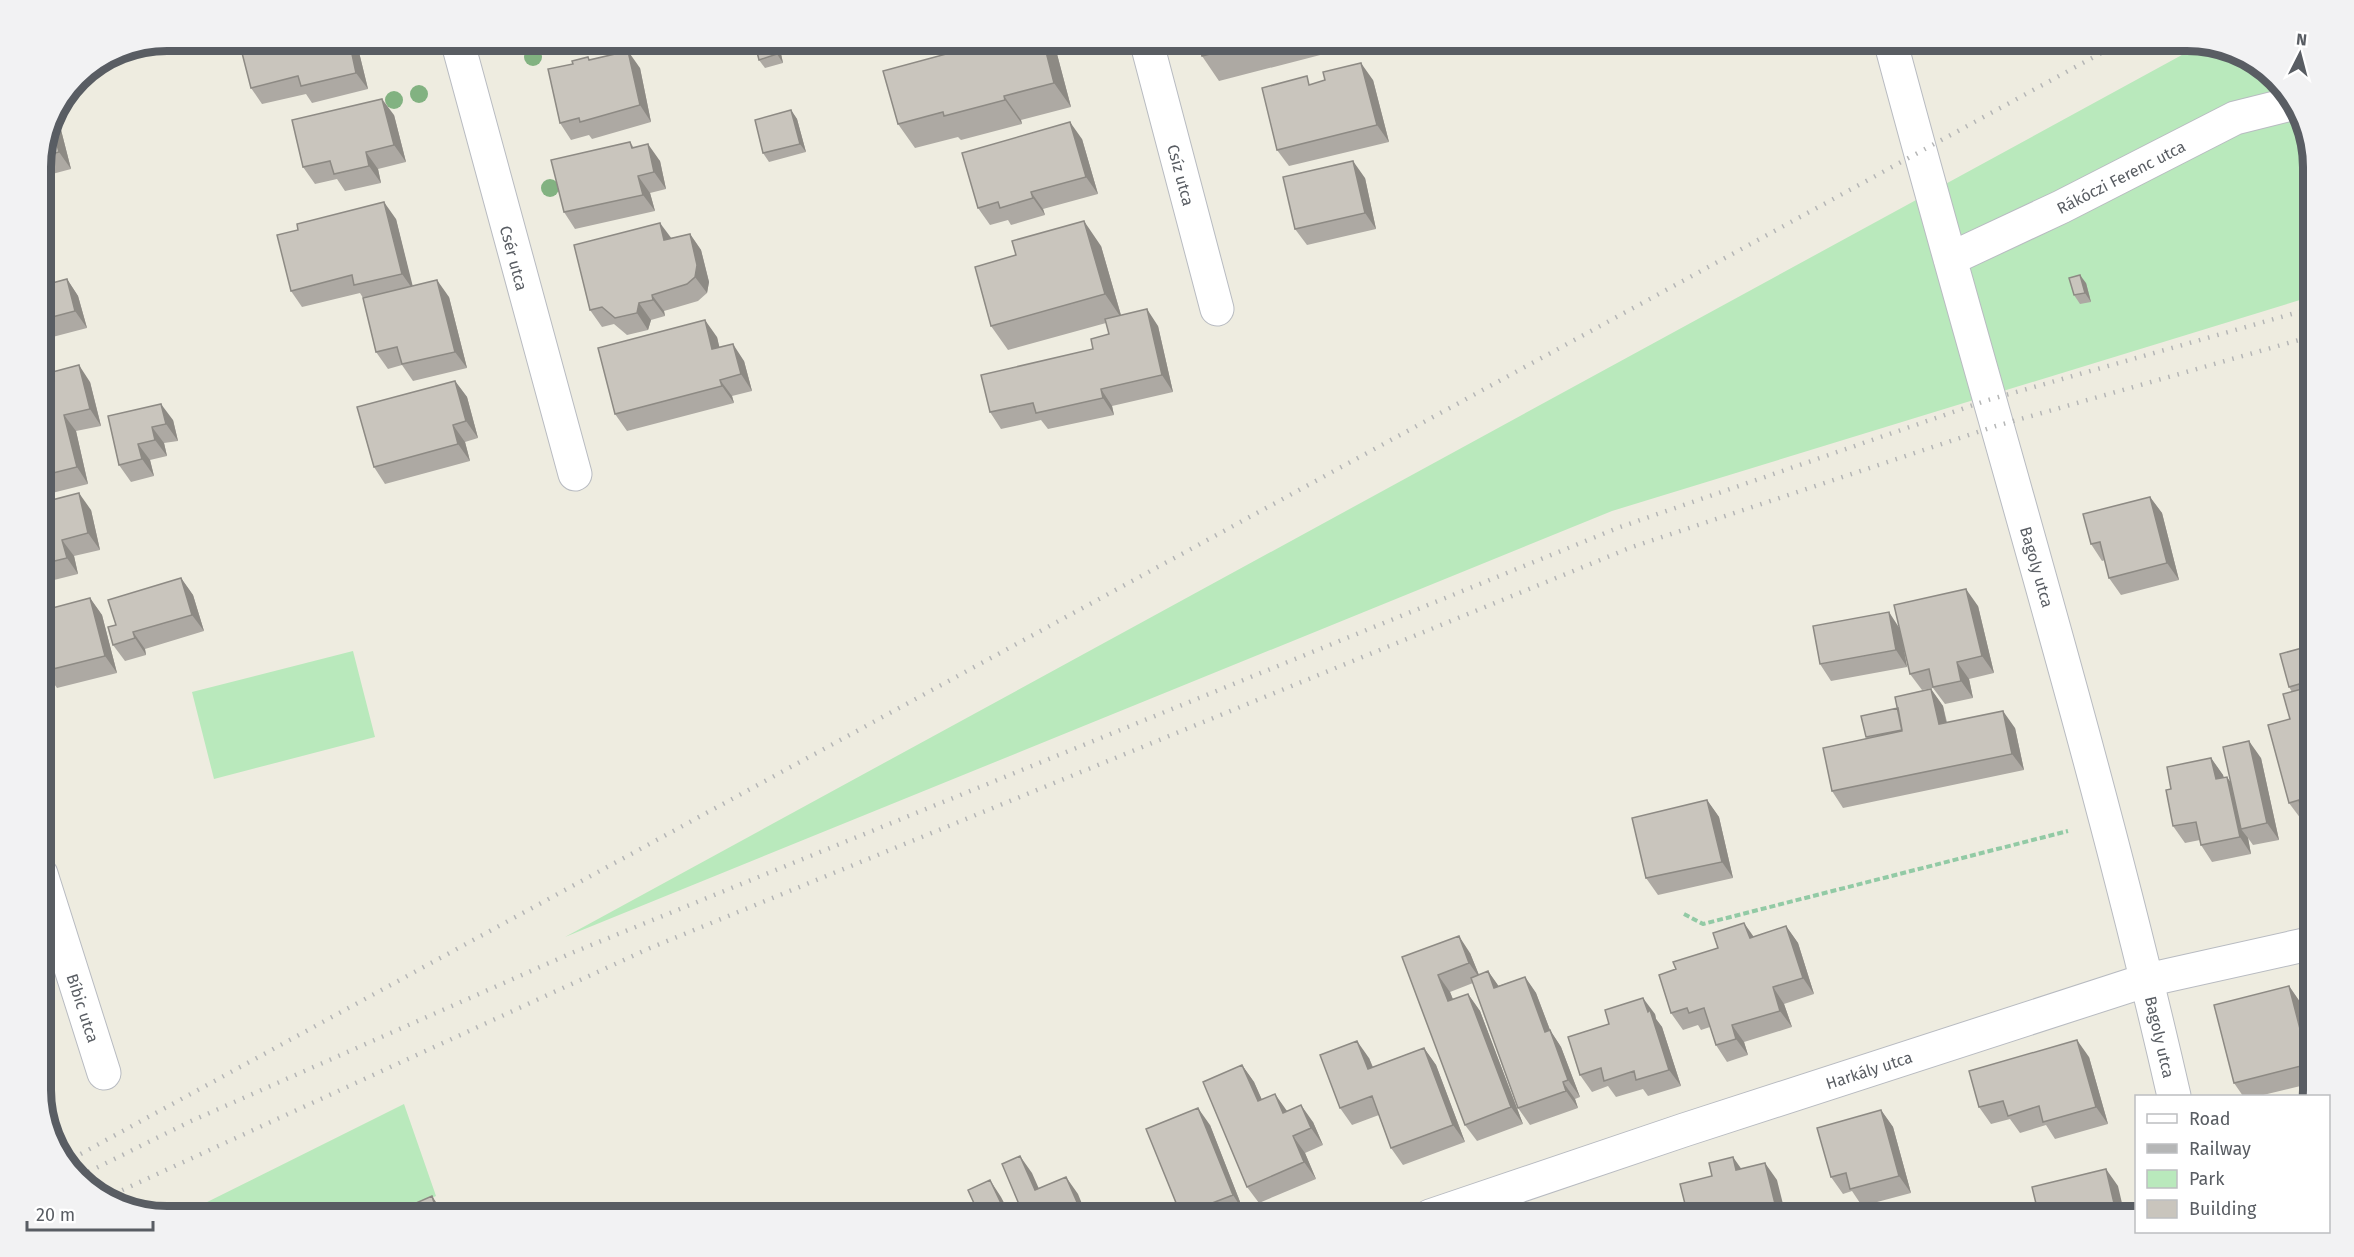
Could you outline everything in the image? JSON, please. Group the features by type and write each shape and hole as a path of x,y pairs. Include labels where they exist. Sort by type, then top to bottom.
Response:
{"street":[{"name":"Csér utca","path":"460,51 575,474"},
{"name":"Csíz utca","path":"1149,51 1217,309"},
{"name":"Bagoly utca","path":"1893,51 2073,691 2147,980 2174,1095"},
{"name":"Rákóczi Ferenc utca","path":"1950,259 2061,207 2235,118 2286,105"},
{"name":"Bíbic utca","path":"51,906 104,1073"},
{"name":"Harkály utca","path":"1460,1206 1684,1130 2147,980 2303,945"}],"path":[{"path":"1684,914 1703,924 2107,822"}],"green space":[{"path":"2189,51 2210,53 2239,63 2264,80 2284,102 2297,129 2303,159 2303,299 1612,511 565,937"},
{"path":"353,651 375,737 214,779 192,692"},
{"path":"404,1104 436,1196 414,1206 199,1206"}],"building":[{"path":"242,51 351,51 356,73 301,86 298,76 251,88"},
{"path":"628,51 640,105 580,122 579,118 560,123 548,69 573,64 572,61 588,57 589,60"},
{"path":"757,51 776,51 777,54 759,60"},
{"path":"957,51 1046,51 1054,83 1004,96 1005,100 944,116 943,112 898,124 883,71"},
{"path":"1201,51 1222,51 1202,56"},
{"path":"1361,63 1377,125 1277,150 1262,88 1307,76 1309,85 1325,80 1323,72"},
{"path":"382,99 394,145 366,152 369,166 334,174 330,161 303,167 292,120"},
{"path":"791,110 800,144 763,153 755,120"},
{"path":"1070,122 1086,177 1031,192 1033,198 1000,208 998,202 978,208 962,153"},
{"path":"55,137 59,152 52,154"},
{"path":"630,142 632,148 648,144 654,172 638,176 643,195 564,212 551,160"},
{"path":"1353,161 1365,213 1295,229 1283,177"},
{"path":"384,202 402,274 354,285 352,275 291,291 277,235 298,230 297,224"},
{"path":"1084,221 1105,294 991,326 975,267 1016,255 1012,241"},
{"path":"660,223 664,240 690,234 697,265 695,277 687,284 652,295 653,300 639,303 637,313 615,318 602,307 590,310 574,245"},
{"path":"2080,275 2085,293 2074,295 2069,278"},
{"path":"67,279 75,311 51,317 51,283"},
{"path":"437,280 455,352 402,364 397,347 376,352 363,298"},
{"path":"1147,309 1162,375 1101,389 1103,398 1036,413 1033,403 990,412 981,375 1093,349 1091,339 1109,334 1105,319"},
{"path":"705,320 712,349 733,344 741,374 720,380 722,386 615,414 598,348"},
{"path":"79,365 90,409 64,415 77,467 51,474 51,372"},
{"path":"455,381 466,421 453,425 458,444 374,467 357,407"},
{"path":"161,404 166,424 152,427 155,440 138,444 142,459 119,465 108,416"},
{"path":"79,493 88,533 62,540 67,558 51,562 51,500"},
{"path":"2150,497 2167,563 2109,578 2100,542 2091,544 2083,514"},
{"path":"181,578 192,615 133,632 135,638 113,645 108,627 116,625 108,600"},
{"path":"1966,589 1982,656 1957,662 1961,681 1933,687 1929,669 1910,674 1894,605"},
{"path":"90,598 105,656 51,670 51,608"},
{"path":"1889,612 1896,650 1820,664 1813,626"},
{"path":"2303,648 2303,683 2289,687 2280,654"},
{"path":"1931,689 1939,724 2003,711 2012,754 1832,791 1823,748 1902,731 1895,697"},
{"path":"2303,689 2303,814 2299,800 2289,803 2268,725 2290,719 2283,694"},
{"path":"1898,708 1902,730 1866,737 1861,716"},
{"path":"2249,741 2267,823 2241,829 2223,747"},
{"path":"2211,758 2216,779 2227,777 2240,837 2201,845 2196,822 2173,826 2166,790 2171,789 2167,767"},
{"path":"1707,800 1722,862 1646,878 1632,818"},
{"path":"1744,923 1750,938 1786,926 1803,978 1773,987 1780,1011 1732,1025 1736,1039 1716,1045 1704,1008 1689,1013 1687,1008 1671,1013 1659,975 1676,969 1673,962 1718,948 1713,933"},
{"path":"1459,936 1469,963 1438,975 1448,1001 1468,994 1511,1107 1465,1125 1402,957"},
{"path":"1488,971 1494,988 1525,977 1545,1032 1550,1030 1568,1080 1563,1082 1566,1091 1518,1108 1471,978"},
{"path":"2289,986 2303,1041 2303,1066 2234,1083 2214,1005"},
{"path":"1643,998 1648,1012 1650,1010 1669,1070 1636,1080 1634,1071 1604,1081 1601,1068 1580,1075 1568,1037 1609,1024 1605,1010"},
{"path":"2077,1040 2096,1107 2043,1122 2039,1106 2008,1116 2003,1101 1979,1107 1969,1071"},
{"path":"1357,1041 1368,1069 1424,1048 1453,1125 1391,1148 1372,1096 1340,1108 1320,1055"},
{"path":"1242,1065 1258,1101 1275,1094 1283,1113 1301,1105 1311,1128 1293,1136 1304,1162 1247,1187 1203,1082"},
{"path":"1198,1108 1233,1195 1204,1206 1177,1206 1146,1129"},
{"path":"1881,1110 1899,1176 1850,1189 1846,1173 1831,1177 1817,1128"},
{"path":"1020,1156 1035,1190 1066,1177 1079,1206 1020,1206 1002,1164"},
{"path":"1733,1157 1736,1170 1765,1163 1776,1206 1686,1206 1680,1184 1712,1176 1709,1163"},
{"path":"2106,1169 2115,1206 2037,1206 2032,1187"},
{"path":"990,1180 1002,1206 975,1206 968,1190"},
{"path":"432,1196 435,1206 409,1206"}],"railway":[{"path":"73,1158 2105,51"},
{"path":"86,1173 189,1122 574,952 1620,527 1988,400 2303,311"},
{"path":"114,1194 650,948 1632,547 1996,426 2303,339"}]}
